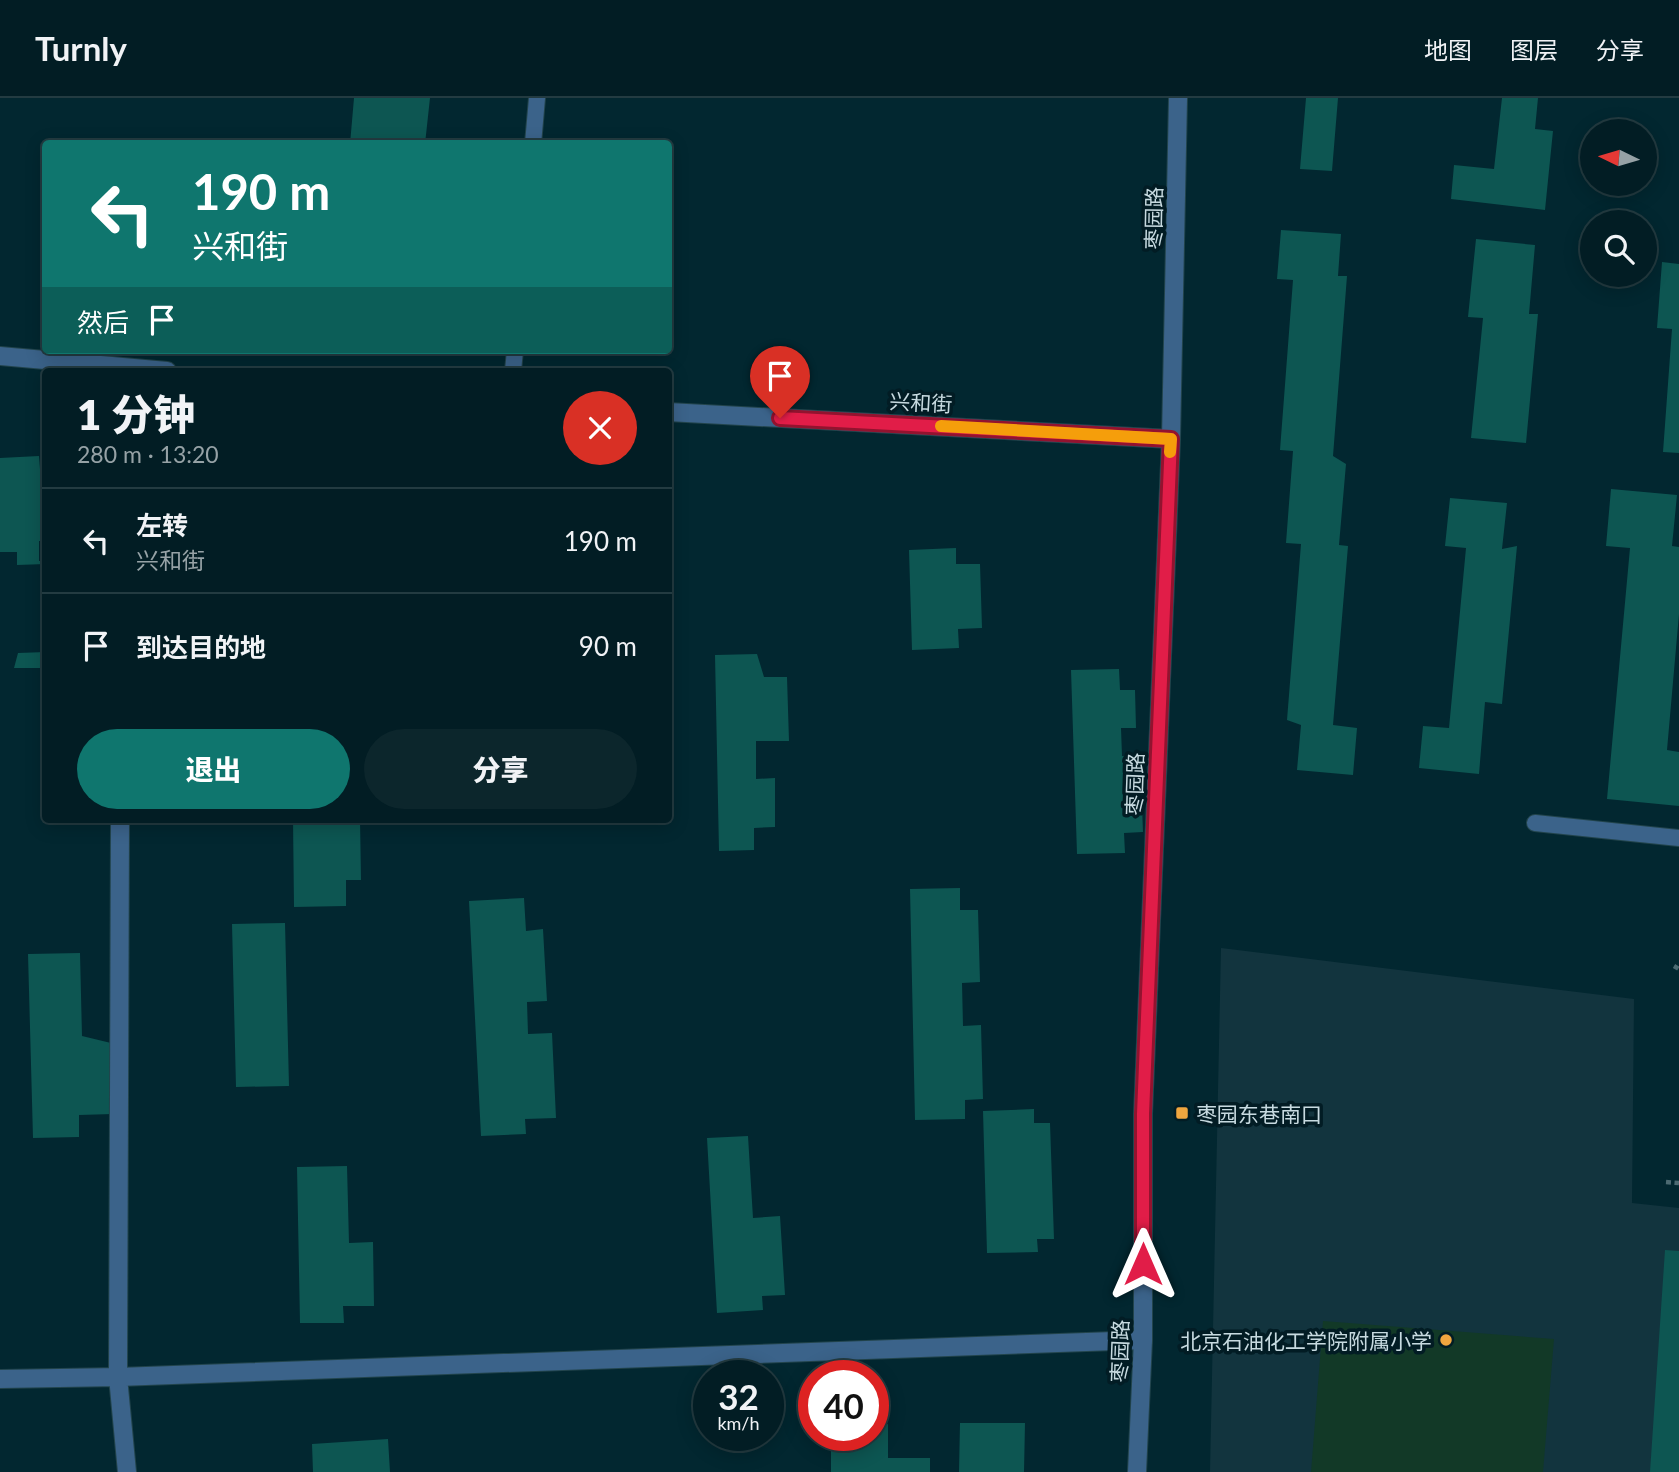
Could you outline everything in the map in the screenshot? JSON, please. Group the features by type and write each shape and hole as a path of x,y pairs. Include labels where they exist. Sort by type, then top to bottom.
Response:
{"street":[{"name":"枣园路","path":"1137,1472 1143,1340 1143,1114 1171,439 1178,98"},
{"path":"0,356 119,368"},
{"name":"兴和街","path":"672,412 1171,439"},
{"path":"120,823 118,1377 127,1472"},
{"path":"0,1379 1143,1340"}],"lane":[{"path":"533,140 537,98"},
{"path":"1535,823 1679,838"}],"path":[{"path":"1666,1182 1679,1183"}],"shaded area":[{"name":"北京石油化工学院附属小学","path":"1221,948 1634,999 1632,1203 1679,1208 1679,1472 1210,1472"}],"green space":[{"path":"1323,1321 1554,1339 1543,1472 1311,1472"}],"building":[{"path":"354,98 430,98 425,140 350,140"},
{"path":"1306,98 1338,98 1332,171 1300,169"},
{"path":"1502,98 1538,98 1535,129 1553,131 1545,210 1451,199 1454,165 1494,169"},
{"path":"1281,230 1341,234 1338,276 1347,276 1333,456 1346,464 1339,545 1348,546 1333,725 1357,728 1353,775 1297,770 1301,725 1287,720 1301,544 1286,543 1293,451 1280,450 1293,280 1277,279"},
{"path":"1476,239 1535,245 1529,314 1538,314 1526,443 1471,438 1483,318 1468,317"},
{"path":"1662,262 1679,264 1679,453 1663,452 1672,329 1657,328"},
{"path":"39,456 40,469 42,468 42,541 39,541 39,561 42,561 42,564 17,565 17,552 0,552 0,458"},
{"path":"1611,489 1677,495 1672,546 1679,547 1679,614 1667,750 1679,752 1679,806 1607,799 1630,548 1606,546"},
{"path":"1450,498 1507,503 1502,549 1517,546 1502,704 1485,702 1479,774 1419,768 1423,726 1449,728 1466,548 1445,546"},
{"path":"956,548 956,564 980,564 982,628 958,629 959,648 912,650 909,550"},
{"path":"42,652 42,668 14,668 18,653"},
{"path":"757,654 764,677 787,677 789,741 756,741 756,779 775,778 775,827 754,828 754,850 719,851 715,655"},
{"path":"1119,669 1120,690 1135,690 1136,728 1121,728 1122,756 1140,756 1143,832 1124,833 1125,853 1077,854 1071,670"},
{"path":"293,823 360,823 361,880 346,880 346,906 294,907"},
{"path":"960,888 960,910 978,910 980,982 962,983 963,1026 981,1025 983,1099 965,1100 965,1119 915,1120 910,889"},
{"path":"524,898 526,931 543,929 547,1001 527,1002 528,1034 552,1033 556,1118 525,1119 526,1134 481,1136 469,901"},
{"path":"285,923 289,1086 236,1087 232,924"},
{"path":"80,953 82,1036 111,1043 113,1114 79,1115 79,1137 33,1138 28,954"},
{"path":"1034,1109 1034,1123 1050,1123 1054,1239 1037,1239 1038,1252 987,1253 983,1111"},
{"path":"748,1136 753,1218 780,1216 785,1295 762,1296 763,1310 717,1313 707,1138"},
{"path":"347,1166 349,1243 373,1242 374,1306 343,1306 344,1323 300,1323 297,1167"},
{"path":"1665,1250 1679,1251 1679,1472 1650,1472"},
{"path":"960,1423 1025,1423 1024,1472 959,1472"},
{"path":"388,1439 390,1472 313,1472 312,1444"},
{"path":"831,1451 888,1451 888,1458 930,1458 930,1472 831,1472"}],"slow traffic":[{"path":"941,426 1171,439 1170,452"}],"place":[{"name":"枣园东巷南口","path":"1182,1113"},
{"name":"北京石油化工学院附属小学","path":"1446,1340"}],"route":[{"path":"780,418 1171,439 1143,1114 1143,1264"}]}
